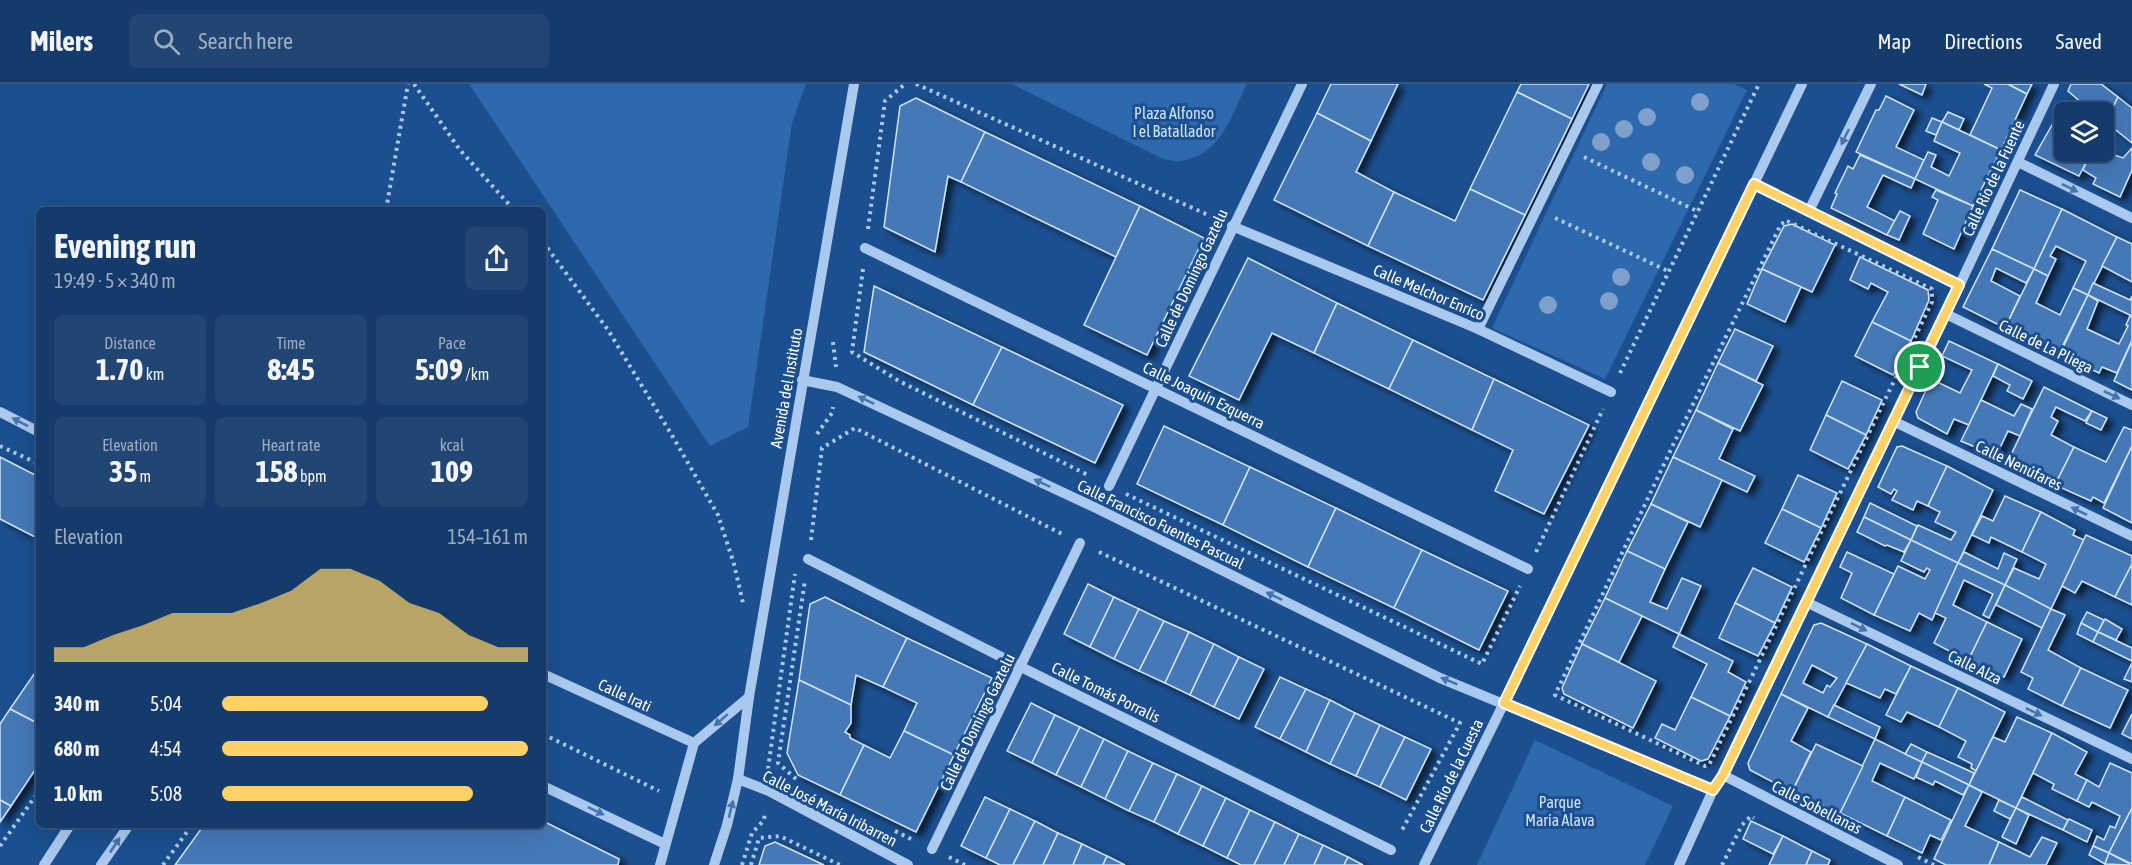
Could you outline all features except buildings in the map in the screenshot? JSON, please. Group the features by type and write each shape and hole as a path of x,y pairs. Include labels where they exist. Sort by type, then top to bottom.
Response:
{"street":[{"name":"Avenida del Instituto","path":"714,865 738,779 763,610 854,84"},
{"name":"Calle de Domingo Gaztelu","path":"1109,486 1302,84"},
{"path":"1478,329 1598,84"},
{"name":"Calle Río de la Cuesta","path":"1424,865 1802,84"},
{"path":"1809,211 1871,84"},
{"name":"Calle Río de la Fuente","path":"1679,865 1713,790 1723,775 2055,84"},
{"path":"2018,162 2132,218"},
{"path":"1754,184 1959,285"},
{"name":"Calle Melchor Enrico","path":"1232,226 1478,329 1611,392"},
{"name":"Calle Joaquín Ezquerra","path":"865,248 1528,569"},
{"name":"Calle de La Pliega","path":"1946,314 2132,405"},
{"name":"Calle Francisco Fuentes Pascual","path":"802,380 837,387 1096,508 1440,678 1713,790"},
{"path":"0,412 36,430"},
{"name":"Calle Nenúfares","path":"1893,421 2132,536"},
{"name":"Calle de Domingo Gaztelu","path":"932,849 1080,543"},
{"name":"Calle Tomás Porralis","path":"808,559 1392,850"},
{"name":"Calle Alza","path":"1806,602 2132,759"},
{"name":"Calle Irati","path":"546,675 694,743"},
{"path":"660,865 694,743 749,697"},
{"name":"Calle Sobellanas","path":"1723,775 1898,865"},
{"name":"Calle José María Iribarren","path":"738,779 769,792 908,865"},
{"path":"546,787 665,844"},
{"path":"44,865 68,828"},
{"path":"101,865 127,828"}],"path":[{"path":"387,207 408,84"},
{"path":"414,84 460,150 511,207"},
{"path":"905,84 885,101 852,352 899,381 1109,486 1482,664"},
{"path":"916,84 1232,226"},
{"path":"1567,149 1697,211"},
{"path":"1537,209 1668,270"},
{"path":"1787,221 1932,289 1932,302 1715,753 1709,765 1705,766 1555,695 1781,224 1787,221"},
{"path":"546,246 608,330 718,515 734,564 743,606 763,610"},
{"path":"0,446 36,463"},
{"path":"1080,543 1460,723 1392,850"},
{"path":"546,735 659,791"},
{"path":"0,846 36,795"},
{"path":"1722,865 1742,825 1751,816 1761,821"},
{"path":"163,865 190,828"},
{"path":"751,865 759,838 780,836 840,865"},
{"path":"1912,854 1934,865"}],"green space":[{"path":"469,84 806,84 792,123 748,427 710,446"},
{"name":"Plaza Alfonso I el Batallador","path":"1012,84 1247,84 1230,121 1215,143 1205,152 1193,158 1172,161 1161,158"},
{"path":"1607,84 1734,84 1747,90 1605,379 1492,328"},
{"name":"Parque María Alava","path":"1535,740 1673,806 1645,865 1477,865"}],"route":[{"path":"1754,184 1959,285 1920,367 1723,775 1713,790 1504,703 1754,184"}]}
